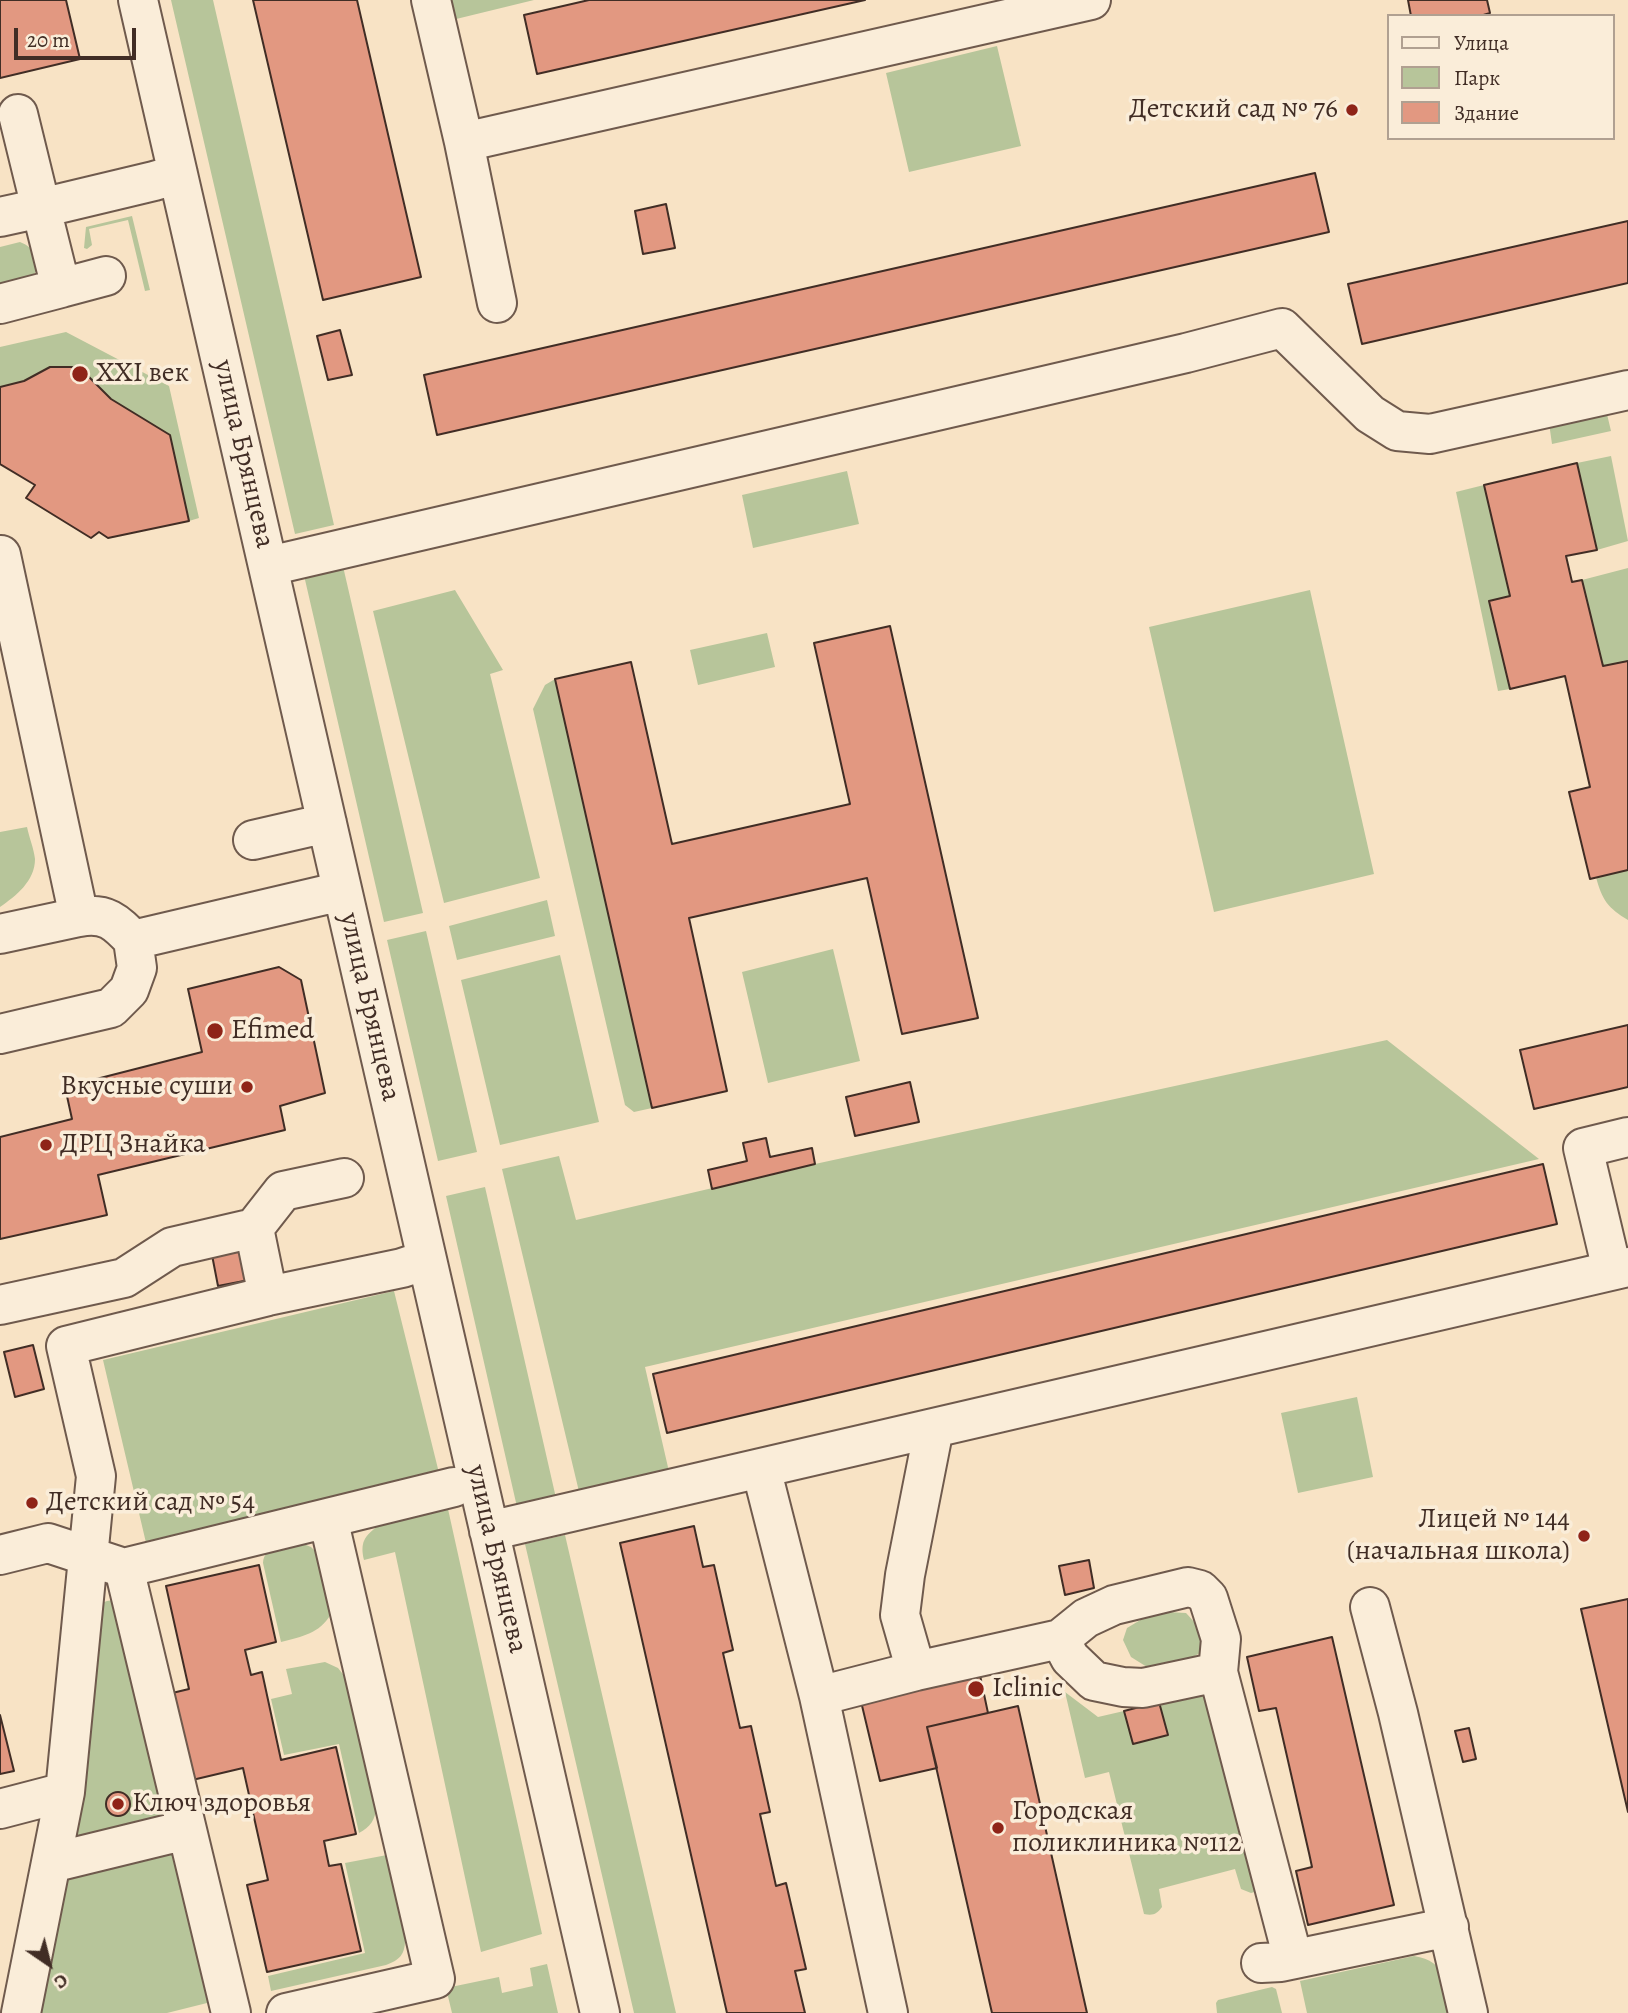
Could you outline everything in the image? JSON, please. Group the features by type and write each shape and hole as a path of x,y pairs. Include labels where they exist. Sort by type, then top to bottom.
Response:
{"street":[{"name":"улица Брянцева","path":"138,0 600,2013"},
{"path":"431,0 497,303"},
{"path":"464,142 1091,0"},
{"path":"18,114 61,288"},
{"path":"0,217 178,174"},
{"path":"0,304 106,276"},
{"path":"269,566 1282,328 1370,414 1396,431 1430,434 1628,390"},
{"path":"1,555 79,917"},
{"path":"253,841 327,823"},
{"path":"133,940 342,891"},
{"path":"0,934 94,914 115,921 133,940 137,968 129,990 111,1007 0,1034"},
{"path":"489,1531 1620,1268 1583,1149 1628,1137"},
{"path":"0,1305 124,1278 172,1247 254,1228 283,1191 344,1178"},
{"path":"254,1228 268,1296"},
{"path":"21,2013 65,1792 96,1476 66,1346 268,1296 402,1268 426,1260"},
{"path":"916,1671 900,1615 905,1575 934,1428"},
{"path":"761,1468 819,1696 888,2013"},
{"path":"0,1555 48,1543 124,1568 454,1487"},
{"path":"286,2013 435,1979 328,1518"},
{"path":"124,1568 231,2013"},
{"path":"819,1696 1060,1639 1086,1618 1114,1605 1188,1587 1200,1590 1208,1598 1221,1639 1217,1672 1277,1961 1449,1927"},
{"path":"1370,1607 1398,1713 1468,2013"},
{"path":"1060,1639 1070,1658 1094,1681 1143,1688 1217,1672"},
{"path":"0,1809 65,1792"},
{"path":"51,1863 186,1830"}],"green space":[{"path":"171,0 213,0 334,525 295,534"},
{"path":"443,0 534,0 448,21"},
{"path":"997,46 1021,146 909,172 886,73"},
{"path":"132,216 150,290 145,291 128,220 89,229 92,245 84,248 86,227"},
{"path":"20,242 35,255 38,269 30,279 0,287 0,247"},
{"path":"66,332 169,386 199,518 189,521 170,435 111,399 84,371 72,367 50,367 24,381 0,387 0,347"},
{"path":"1606,410 1611,431 1552,444 1549,423"},
{"path":"1611,456 1628,541 1597,550 1577,463"},
{"path":"847,471 859,524 753,548 742,495"},
{"path":"1484,485 1510,596 1489,602 1510,689 1498,691 1456,492"},
{"path":"342,562 423,913 384,922 303,571"},
{"path":"1628,568 1628,661 1603,666 1582,580"},
{"path":"455,590 503,670 490,674 540,878 444,903 373,611"},
{"path":"1310,590 1374,874 1214,912 1149,627"},
{"path":"767,633 775,667 698,685 690,650"},
{"path":"555,679 652,1108 634,1112 625,1105 533,709 545,685"},
{"path":"27,827 35,859 32,874 18,893 0,907 0,832"},
{"path":"1628,870 1628,920 1607,903 1596,877"},
{"path":"547,900 555,936 457,960 449,926"},
{"path":"426,931 477,1152 438,1161 387,940"},
{"path":"833,949 860,1061 768,1083 742,972"},
{"path":"560,955 599,1122 500,1145 461,980"},
{"path":"1387,1040 1539,1159 645,1367 670,1476 581,1500 502,1169 559,1156 576,1220 815,1164"},
{"path":"485,1187 556,1498 517,1507 446,1196"},
{"path":"394,1291 440,1477 147,1547 103,1360"},
{"path":"1357,1397 1373,1477 1298,1493 1281,1413"},
{"path":"448,1509 542,1934 481,1952 395,1552 364,1560 363,1554 364,1540 378,1526"},
{"path":"565,1535 676,2013 634,2013 525,1544"},
{"path":"301,1543 311,1547 319,1555 331,1614 316,1630 281,1642 263,1563 264,1557 272,1550"},
{"path":"114,1600 215,2001 167,2013 39,2013 99,1604"},
{"path":"1168,1612 1186,1613 1195,1622 1202,1636 1200,1653 1191,1658 1147,1667 1131,1657 1123,1640 1127,1628 1142,1619"},
{"path":"325,1662 338,1668 346,1678 376,1806 372,1822 359,1833 339,1744 284,1755 271,1699 292,1694 286,1669"},
{"path":"1065,1692 1098,1717 1124,1711 1133,1744 1167,1735 1159,1702 1212,1692 1258,1891 1251,1893 1241,1889 1235,1869 1159,1889 1162,1907 1154,1914 1144,1914 1109,1772 1085,1778"},
{"path":"387,1855 405,1940 401,1956 386,1965 271,1991 268,1976 365,1953 345,1863"},
{"path":"1414,1956 1433,1963 1440,1969 1458,2013 1307,2013 1300,1981"},
{"path":"547,1964 558,2013 452,2013 446,1988 499,1977 502,1993 533,1986 530,1968"},
{"path":"1272,1987 1276,1989 1282,2013 1217,2013 1218,2000"}],"building":[{"path":"0,0 66,0 80,59 0,78"},
{"path":"253,0 357,0 421,277 323,300"},
{"path":"589,0 865,0 537,74 524,15"},
{"path":"1408,0 1487,0 1490,13 1487,14 1411,14"},
{"path":"1315,173 1329,232 437,435 424,375"},
{"path":"666,204 675,248 643,254 635,211"},
{"path":"1628,221 1628,283 1362,344 1348,284"},
{"path":"340,330 352,375 328,380 317,336"},
{"path":"50,367 72,367 83,371 111,399 170,435 189,521 108,538 99,532 91,538 26,498 35,485 0,464 0,387 24,381"},
{"path":"1577,463 1597,550 1566,556 1572,582 1582,580 1603,666 1628,661 1628,870 1590,879 1569,792 1590,787 1565,676 1510,689 1489,601 1510,596 1484,485"},
{"path":"890,626 978,1018 902,1034 867,878 689,918 727,1091 652,1108 555,679 631,662 672,844 850,804 814,643"},
{"path":"279,967 301,980 325,1093 280,1106 285,1130 98,1175 107,1215 0,1239 0,1137 72,1119 65,1087 202,1052 188,989"},
{"path":"1628,1025 1628,1087 1534,1109 1520,1050"},
{"path":"910,1082 919,1122 855,1136 846,1097"},
{"path":"766,1138 770,1157 812,1148 815,1164 712,1189 708,1170 747,1161 743,1143"},
{"path":"1543,1164 1557,1224 667,1433 653,1374"},
{"path":"242,1248 249,1280 218,1286 212,1255"},
{"path":"33,1345 44,1389 15,1397 4,1352"},
{"path":"694,1526 703,1567 714,1565 733,1650 723,1653 740,1728 751,1726 770,1812 760,1814 776,1886 786,1883 806,1969 795,1971 805,2013 727,2013 620,1543"},
{"path":"1089,1560 1094,1588 1065,1595 1059,1566"},
{"path":"259,1565 276,1642 245,1650 251,1675 262,1672 281,1760 336,1747 356,1834 324,1841 329,1866 341,1864 361,1951 267,1972 247,1885 268,1880 243,1768 188,1781 168,1694 189,1689 166,1586"},
{"path":"1628,1599 1628,1812 1581,1609"},
{"path":"1332,1637 1394,1905 1308,1925 1296,1871 1312,1867 1276,1708 1259,1711 1247,1657"},
{"path":"978,1666 988,1713 927,1727 937,1768 880,1781 859,1693"},
{"path":"1159,1702 1168,1735 1133,1744 1124,1711"},
{"name":"Городская поликлиника №112","path":"1018,1706 1087,2013 992,2013 927,1727"},
{"path":"0,1715 14,1771 0,1774"},
{"path":"1469,1728 1476,1759 1463,1762 1455,1731"},
{"name":"Ключ здоровья","path":"118,1792 127,1795 130,1804 127,1813 118,1816 109,1813 106,1804 109,1795"}],"place":[{"name":"Детский сад № 76","path":"1352,110"},
{"name":"XXI век","path":"80,374"},
{"name":"Efimed","path":"215,1031"},
{"name":"Вкусные суши","path":"247,1087"},
{"name":"ДРЦ Знайка","path":"46,1145"},
{"name":"Детский сад № 54","path":"32,1503"},
{"name":"Лицей № 144 (начальная школа)","path":"1584,1536"},
{"name":"Iclinic","path":"976,1689"},
{"name":"Ключ здоровья","path":"118,1804"},
{"name":"Городская поликлиника №112","path":"998,1828"}]}
